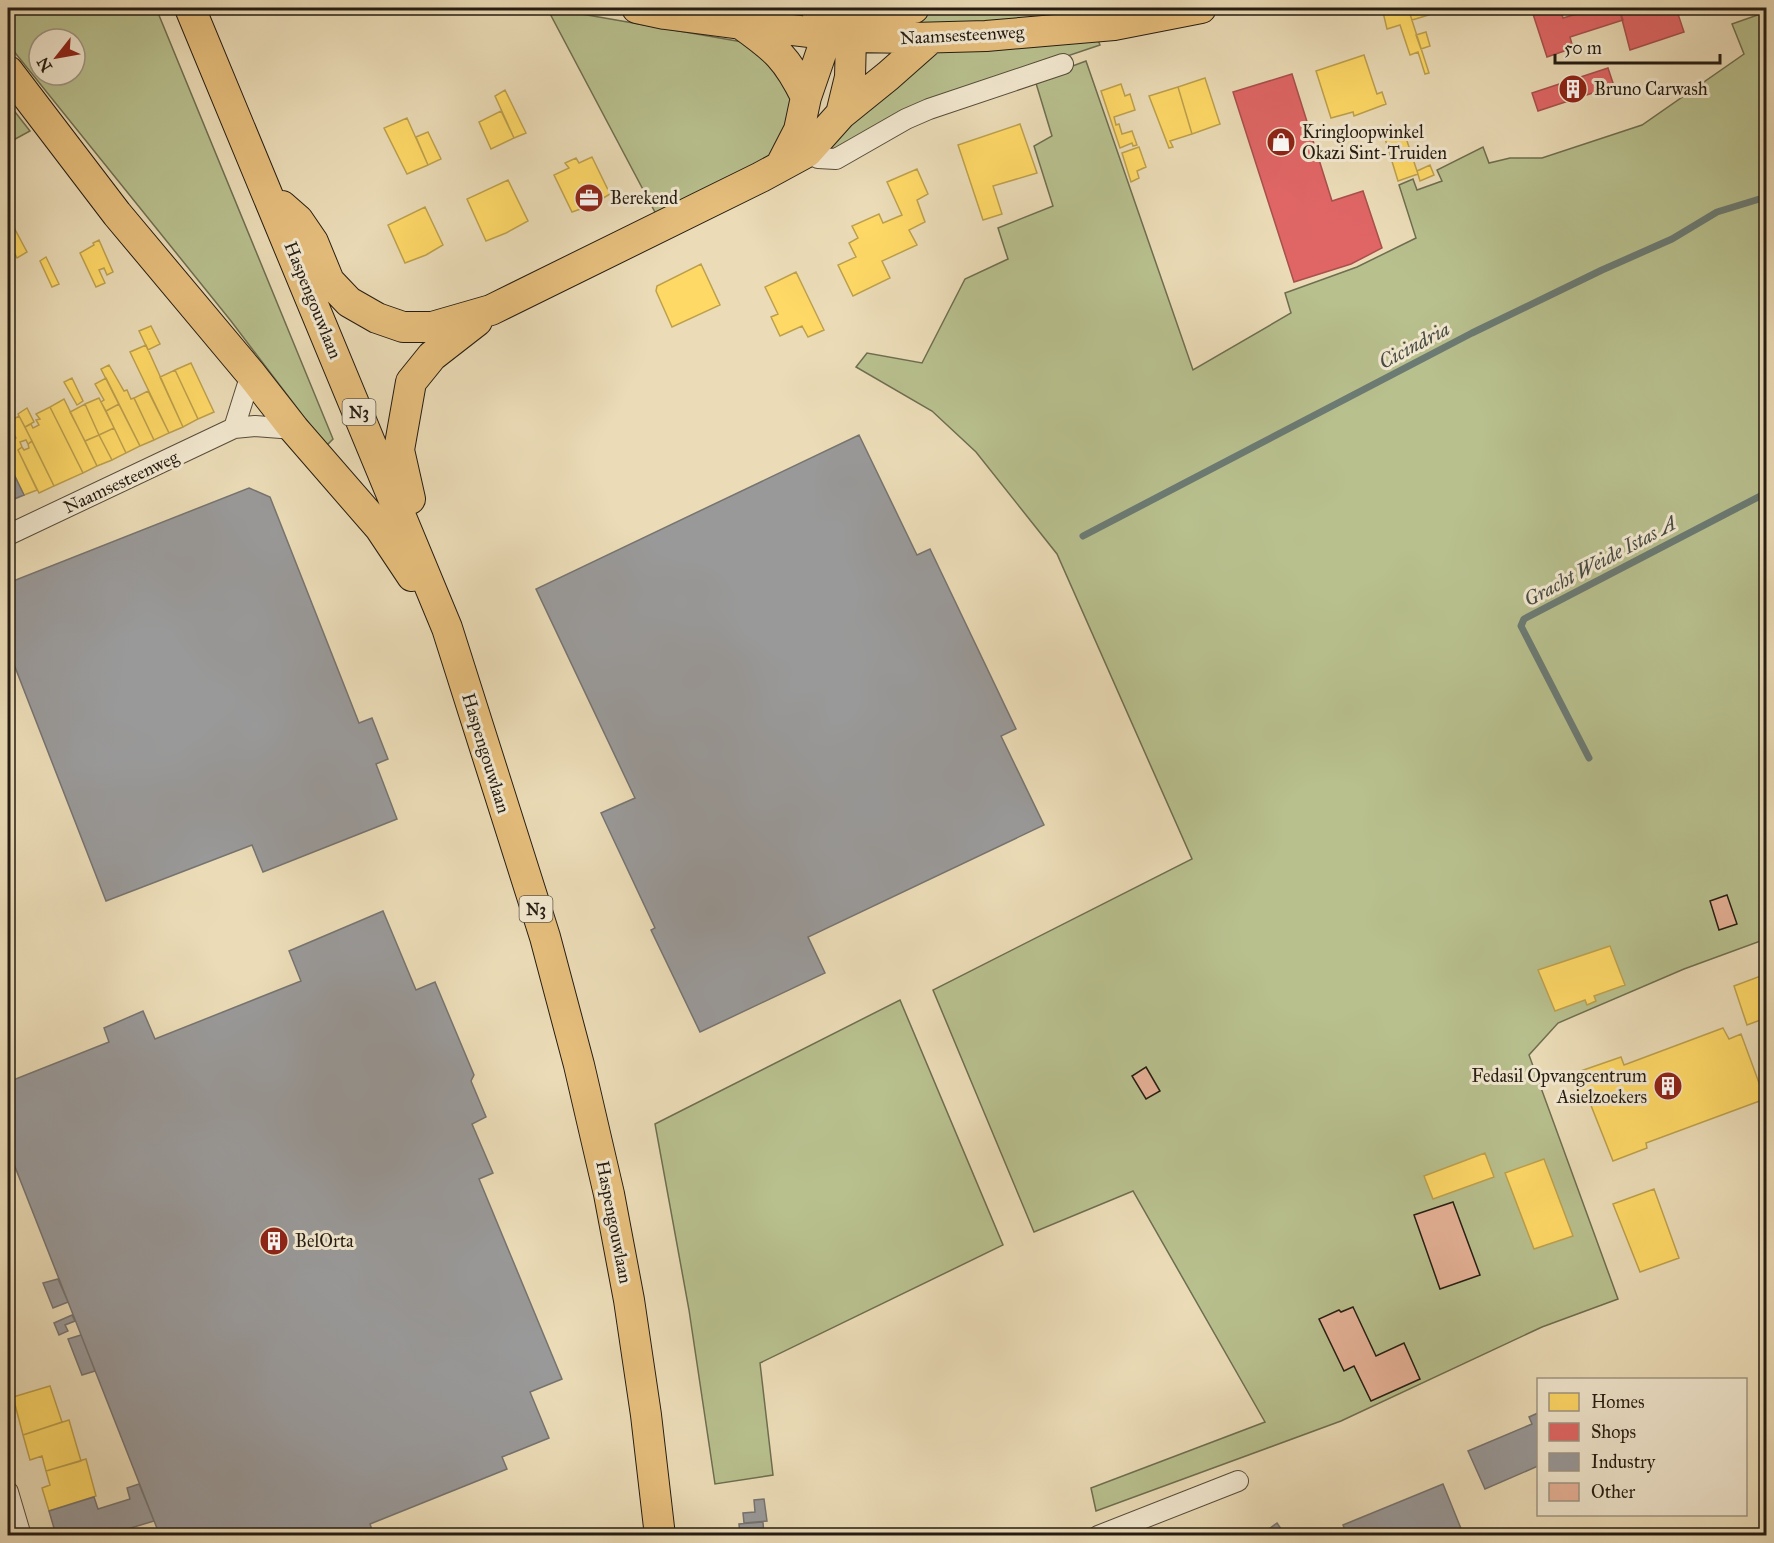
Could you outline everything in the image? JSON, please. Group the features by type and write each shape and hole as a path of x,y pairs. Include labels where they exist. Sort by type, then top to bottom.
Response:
{"main road":[{"name":"Haspengouwlaan","path":"190,8 447,628 545,937 582,1076 630,1300 660,1536"},
{"path":"638,8 664,14 741,24 833,24 914,8"},
{"name":"Naamsesteenweg","path":"833,24 931,38 986,36 1114,25 1202,8"},
{"path":"741,24 780,54 790,66 806,97"},
{"path":"794,153 806,97 833,24"},
{"path":"833,24 850,76 841,114"},
{"path":"447,628 437,568 412,509 399,450 411,382 432,356 491,310 794,153 931,38"},
{"path":"8,71 117,214 294,429 380,528 447,628"},
{"path":"270,197 298,220 313,242 329,280 348,302 377,318 403,327 432,327 491,310"}],"street":[{"path":"794,153 836,159 921,112 1063,64"},
{"path":"234,428 251,374"},
{"name":"Naamsesteenweg","path":"8,535 234,428 255,426 294,429"},
{"path":"1098,1536 1238,1481"},
{"path":"8,1492 21,1536"}],"green space":[{"path":"8,8 156,8 333,439 326,446 231,321 43,87 87,87 87,27 27,27 27,68 8,44"},
{"path":"547,8 754,44 779,63 795,113 769,160 656,214"},
{"path":"1027,8 1167,8 1046,26 866,22 881,15 1021,11"},
{"path":"1766,12 1766,939 1684,969 1558,1023 1529,1055 1618,1299 1542,1327 1341,1421 1096,1511 1091,1488 1265,1422 1133,1191 1034,1232 933,990 1192,859 1057,554 976,452 932,411 856,367 867,353 922,363 965,279 1008,259 998,228 1053,206 1034,146 1052,136 1035,80 1086,61 1193,370 1291,313 1285,293 1357,267 1416,238 1399,185 1413,179 1417,190 1442,181 1437,170 1483,147 1489,163 1510,158 1542,158 1642,125 1744,54 1732,24"},
{"path":"1096,35 1100,45 922,105 835,151 830,151 826,145 934,52"},
{"path":"8,103 30,131 8,143"},
{"path":"900,1000 1003,1245 760,1363 773,1475 715,1484 689,1310 655,1124"}],"building: Homes":[{"path":"1382,8 1408,8 1429,73 1425,74 1418,52 1410,55 1400,25 1387,29"},
{"path":"1408,8 1430,8 1432,14 1412,20"},
{"path":"1426,32 1430,46 1421,49 1416,35"},
{"path":"1364,55 1377,94 1382,92 1386,104 1354,116 1353,112 1331,118 1316,71"},
{"path":"1205,78 1220,124 1192,134 1178,87"},
{"path":"1121,84 1125,96 1130,94 1135,110 1114,117 1116,125 1119,124 1122,134 1132,131 1137,145 1133,146 1132,143 1120,148 1101,91"},
{"path":"1178,87 1192,134 1170,141 1173,147 1169,148 1149,96"},
{"path":"505,90 526,133 514,138 495,96"},
{"path":"501,111 514,138 491,149 479,122"},
{"path":"407,118 428,165 407,174 384,128"},
{"path":"1020,124 1037,173 993,186 1002,214 983,220 958,145"},
{"path":"1402,126 1418,174 1398,181 1383,132"},
{"path":"428,132 441,159 428,165 416,137"},
{"path":"1139,147 1146,167 1137,171 1139,178 1131,182 1122,153"},
{"path":"592,157 610,194 592,205 572,212 554,175 569,168 565,163 576,158 579,163"},
{"path":"1430,165 1434,175 1420,181 1417,171"},
{"path":"917,169 928,194 917,200 925,222 909,230 917,245 882,261 890,278 853,296 838,265 856,257 849,243 858,238 852,226 879,214 883,223 902,215 887,182"},
{"path":"508,180 528,221 486,241 467,199"},
{"path":"425,207 443,245 405,263 388,225"},
{"path":"10,220 27,252 17,258 11,247 8,249 8,221"},
{"path":"99,240 113,272 107,275 104,268 99,270 105,283 96,287 80,253"},
{"path":"46,257 59,284 52,287 40,261"},
{"path":"701,264 720,305 672,327 656,291 657,286"},
{"path":"796,272 824,330 808,337 802,326 780,336 771,317 778,314 765,287"},
{"path":"151,326 160,344 148,350 139,331"},
{"path":"146,345 183,427 169,433 130,352"},
{"path":"191,363 214,412 198,419 175,370"},
{"path":"109,365 124,391 127,390 131,399 134,398 154,440 140,446 101,369"},
{"path":"175,370 198,419 183,427 160,377"},
{"path":"72,378 83,401 77,405 64,382"},
{"path":"106,378 119,404 106,411 101,402 104,400 95,384"},
{"path":"148,391 169,433 154,440 134,398"},
{"path":"99,398 114,428 99,435 85,404"},
{"path":"64,399 97,466 83,473 50,407"},
{"path":"85,404 99,435 85,441 70,412"},
{"path":"119,404 140,446 126,453 106,411"},
{"path":"50,407 83,473 54,486 25,427 31,424 33,428 39,425 36,420 40,419 36,414"},
{"path":"27,408 34,422 25,427 18,414"},
{"path":"19,416 32,441 28,444 26,440 20,442 22,447 18,450 37,490 24,495 8,462 8,437 12,436 13,440 16,438 8,422"},
{"path":"114,428 126,453 112,460 99,435"},
{"path":"99,435 112,460 97,466 85,441"},
{"path":"32,441 54,486 39,493 18,450 22,447 24,450 29,448 28,444"},
{"path":"1610,946 1625,985 1594,996 1596,1001 1587,1005 1585,1000 1555,1011 1538,970"},
{"path":"1766,974 1766,1018 1747,1025 1734,986"},
{"name":"Fedasil Opvangcentrum Asielzoekers","path":"1723,1028 1729,1039 1741,1034 1765,1099 1646,1143 1647,1148 1613,1161 1588,1098 1581,1100 1572,1074 1621,1057 1624,1065"},
{"path":"1485,1153 1494,1177 1433,1199 1424,1176"},
{"path":"1544,1159 1573,1236 1534,1249 1505,1173"},
{"path":"1654,1189 1679,1258 1640,1272 1613,1204"},
{"path":"50,1386 62,1422 23,1435 13,1397"},
{"path":"69,1420 81,1461 46,1471 42,1456 30,1460 23,1435"},
{"path":"86,1459 96,1496 49,1511 42,1488 50,1485 46,1471"}],"building: Shops":[{"path":"1531,8 1560,8 1563,18 1597,8 1619,8 1623,20 1570,37 1573,48 1547,57"},
{"path":"1619,8 1676,8 1684,32 1630,50"},
{"name":"Bruno Carwash","path":"1608,68 1614,86 1538,111 1532,93"},
{"name":"Kringloopwinkel Okazi Sint-Truiden","path":"1292,74 1332,201 1363,191 1382,248 1351,264 1294,282 1233,92"}],"building: Industry":[{"path":"859,435 917,555 930,549 1016,729 1001,736 1044,825 808,937 825,973 700,1032 651,930 655,928 601,813 635,798 536,589"},
{"path":"8,462 24,495 12,500 8,490"},
{"path":"249,488 270,497 359,723 372,718 388,759 376,764 397,819 263,872 252,845 106,901 8,649 8,583"},
{"name":"BelOrta","path":"383,911 416,990 435,982 474,1075 471,1081 486,1117 472,1124 493,1173 479,1179 562,1379 530,1392 549,1438 502,1457 507,1469 370,1524 374,1536 160,1536 8,1149 8,1082 109,1042 104,1028 143,1011 155,1039 301,981 289,951"},
{"path":"58,1279 68,1302 53,1308 43,1283"},
{"path":"72,1315 75,1321 65,1325 68,1331 59,1335 54,1323"},
{"path":"81,1335 95,1371 82,1375 68,1339"},
{"path":"1537,1413 1537,1466 1485,1489 1468,1451 1532,1424 1529,1417"},
{"path":"139,1484 154,1521 104,1536 65,1536 67,1532 56,1535 49,1511 94,1497 98,1509 130,1499 127,1488"},
{"path":"1443,1484 1464,1536 1347,1536 1343,1525"},
{"path":"764,1499 767,1521 744,1523 743,1513 755,1512 754,1500"},
{"path":"763,1522 764,1536 740,1536 739,1524"},
{"path":"1277,1523 1286,1536 1259,1536"}],"building: Other":[{"path":"1727,895 1737,924 1719,930 1710,901"},
{"path":"1146,1067 1160,1091 1146,1099 1132,1076"},
{"path":"1453,1202 1480,1275 1440,1289 1414,1215"},
{"path":"1353,1307 1376,1356 1404,1343 1420,1379 1371,1401 1354,1366 1344,1371 1319,1319 1339,1310 1341,1312"}],"waterway":[{"name":"Cicindria","path":"1083,536 1472,333 1672,239 1717,212 1766,197"},
{"name":"Gracht Weide Istas A","path":"1589,758 1521,626 1524,619 1766,493"}],"place":[{"name":"Bruno Carwash","path":"1573,89"},
{"name":"Kringloopwinkel Okazi Sint-Truiden","path":"1281,142"},
{"name":"Berekend","path":"589,198"},
{"name":"Fedasil Opvangcentrum Asielzoekers","path":"1668,1086"},
{"name":"BelOrta","path":"274,1241"}]}
